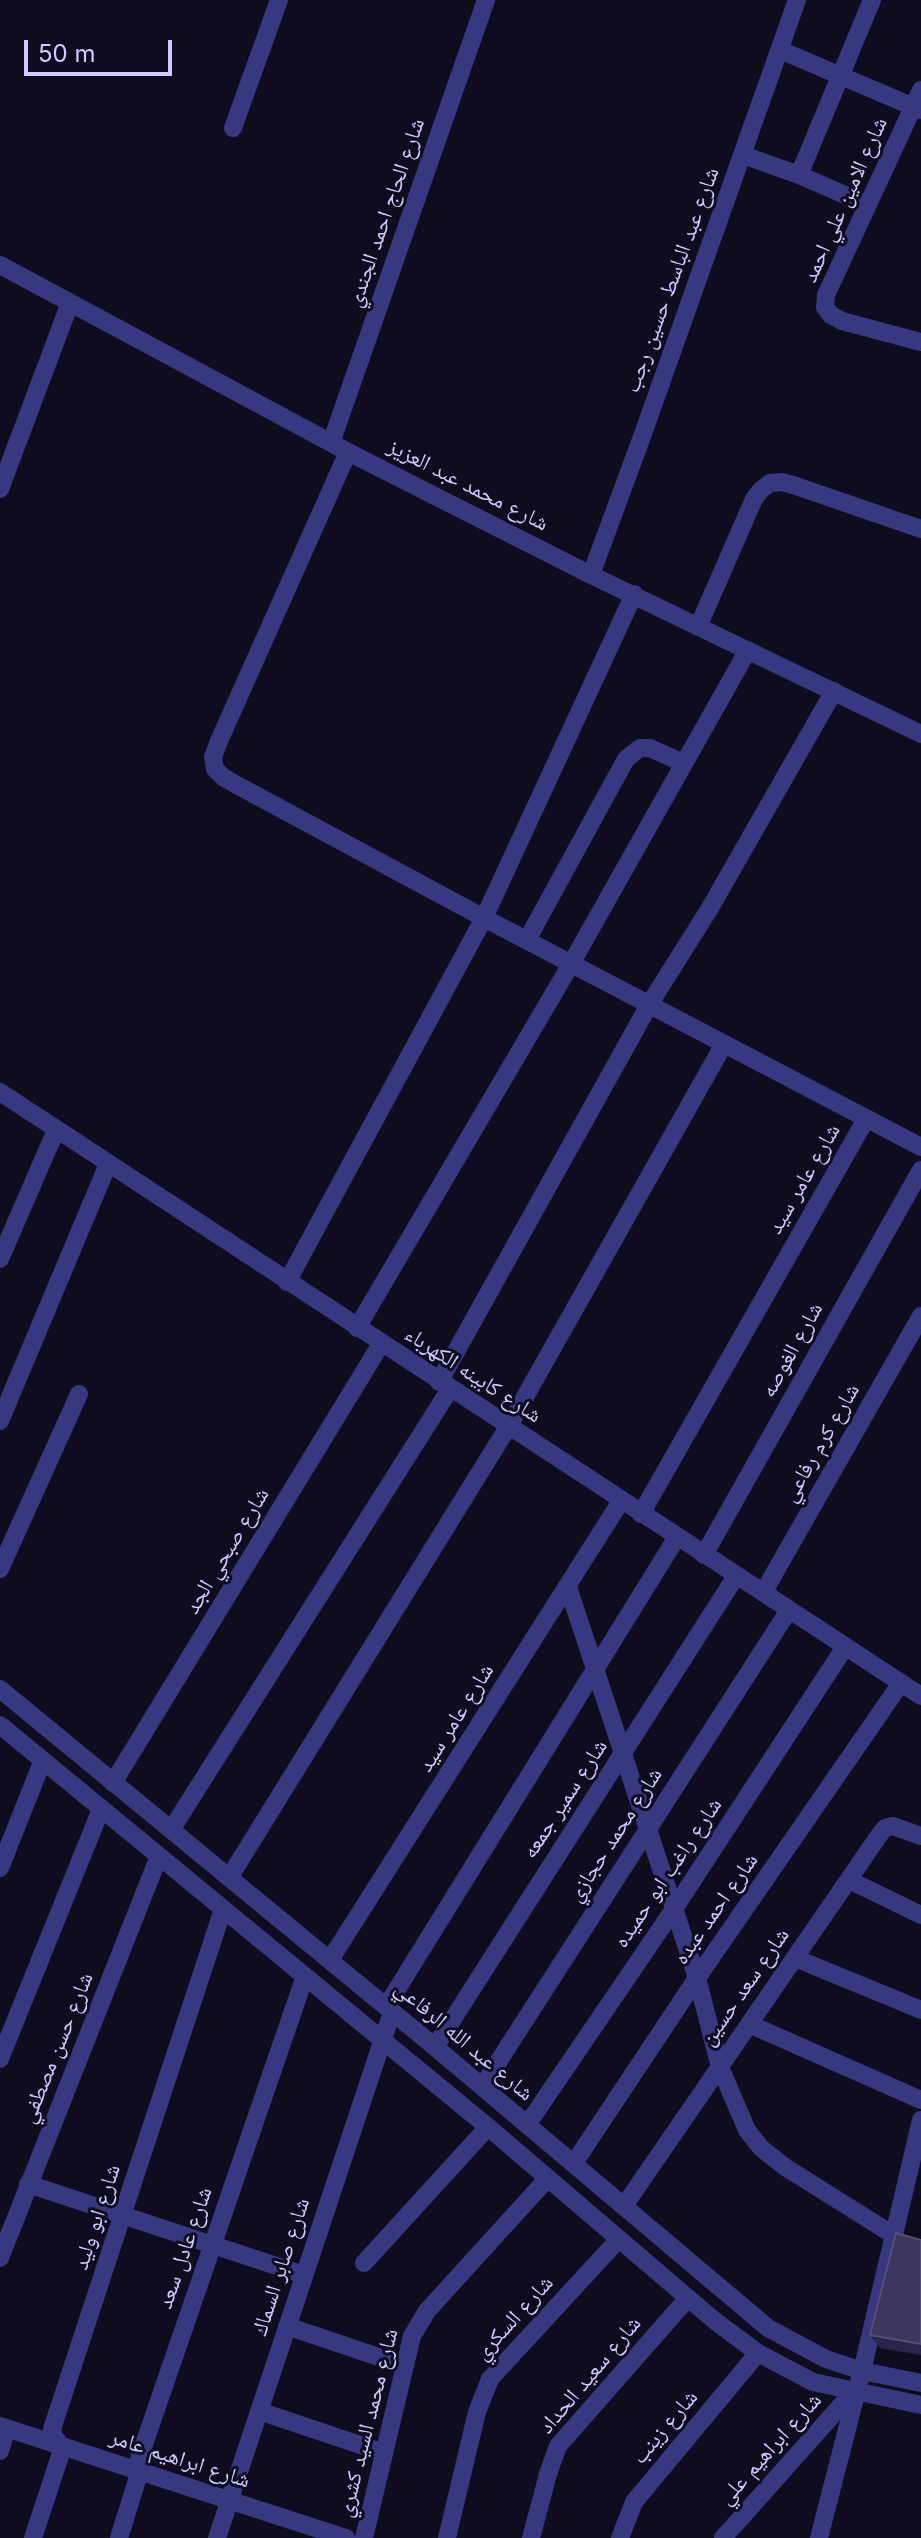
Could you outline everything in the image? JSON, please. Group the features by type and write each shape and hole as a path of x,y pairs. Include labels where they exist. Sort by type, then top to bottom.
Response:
{"street":[{"path":"233,128 279,0"},
{"name":"شارع الحاج احمد الجندي","path":"331,443 486,0"},
{"name":"شارع عبد الباسط حسين رجب","path":"591,575 797,0"},
{"path":"799,175 872,0"},
{"path":"780,50 919,102"},
{"name":"شارع الامين علي احمد","path":"919,102 826,295 825,307 842,321 921,342"},
{"path":"743,155 868,205"},
{"name":"شارع محمد عبد العزيز","path":"0,265 348,452 591,575 921,734"},
{"path":"0,489 70,303"},
{"path":"348,452 219,741 213,757 215,769 235,784 484,918 921,1147"},
{"path":"698,627 754,499 770,483 793,485 921,529"},
{"path":"287,1282 484,918 634,594"},
{"path":"357,1328 571,964 748,650"},
{"path":"171,1830 444,1385 649,1005 710,908 834,691"},
{"path":"527,940 626,759 640,748 650,748 683,763"},
{"path":"229,1878 508,1427 724,1044"},
{"name":"شارع كابينه الكهرباء","path":"0,1092 921,1696"},
{"name":"شارع عامر سيد","path":"641,1514 866,1119"},
{"path":"0,1259 56,1130"},
{"path":"0,1421 108,1164"},
{"name":"شارع الغوصه","path":"704,1555 921,1170"},
{"name":"شارع كرم رفاعي","path":"763,1593 921,1316"},
{"name":"شارع صبحي الجد","path":"113,1783 381,1344"},
{"path":"0,1569 79,1394"},
{"name":"شارع عامر سيد","path":"330,1960 621,1501"},
{"name":"شارع صابر السماك","path":"217,2538 382,2041 389,2010 677,1537"},
{"name":"شارع سمير جمعه","path":"435,2047 736,1576"},
{"path":"568,1587 697,1978 720,2067 747,2130 761,2148 785,2167 895,2236"},
{"name":"شارع محمد حجازي","path":"482,2087 789,1610"},
{"name":"شارع راغب ابو حميده","path":"527,2125 674,1909 845,1647"},
{"name":"شارع احمد عبده","path":"574,2163 697,1978 901,1683"},
{"name":"شارع عبد الله الرفاعي","path":"0,1689 435,2047 768,2328 826,2359 862,2371 921,2383"},
{"path":"0,1725 758,2353 813,2382 921,2405"},
{"path":"0,1866 43,1760"},
{"path":"0,2059 101,1809"},
{"name":"شارع سعد حسين","path":"624,2206 885,1828 901,1827 921,1836"},
{"name":"شارع حسن مصطفي","path":"0,2258 159,1856"},
{"path":"849,1880 921,1915"},
{"name":"شارع ابو وليد","path":"33,2538 60,2456 61,2446 52,2429 223,1909"},
{"path":"795,1958 921,2010"},
{"name":"شارع عادل سعد","path":"119,2538 138,2477 139,2459 305,1976"},
{"path":"749,2024 921,2100"},
{"path":"819,2538 920,2125"},
{"path":"364,2263 488,2127"},
{"name":"شارع محمد السيد كشري","path":"364,2538 412,2336 427,2311 548,2178"},
{"path":"28,2184 304,2275"},
{"name":"شارع السكري","path":"447,2538 477,2412 490,2379 619,2239"},
{"name":"شارع سعيد الحداد","path":"531,2538 558,2446 688,2298"},
{"path":"287,2326 405,2366"},
{"name":"شارع زينب","path":"620,2538 634,2502 758,2353"},
{"name":"شارع ابراهيم علي","path":"723,2538 855,2392"},
{"path":"259,2411 384,2453"},
{"path":"0,2451 4,2427"},
{"name":"شارع ابراهيم عامر","path":"4,2427 229,2500 287,2529 346,2538"}],"building":[{"path":"896,2233 921,2240 921,2344 870,2335"}]}
